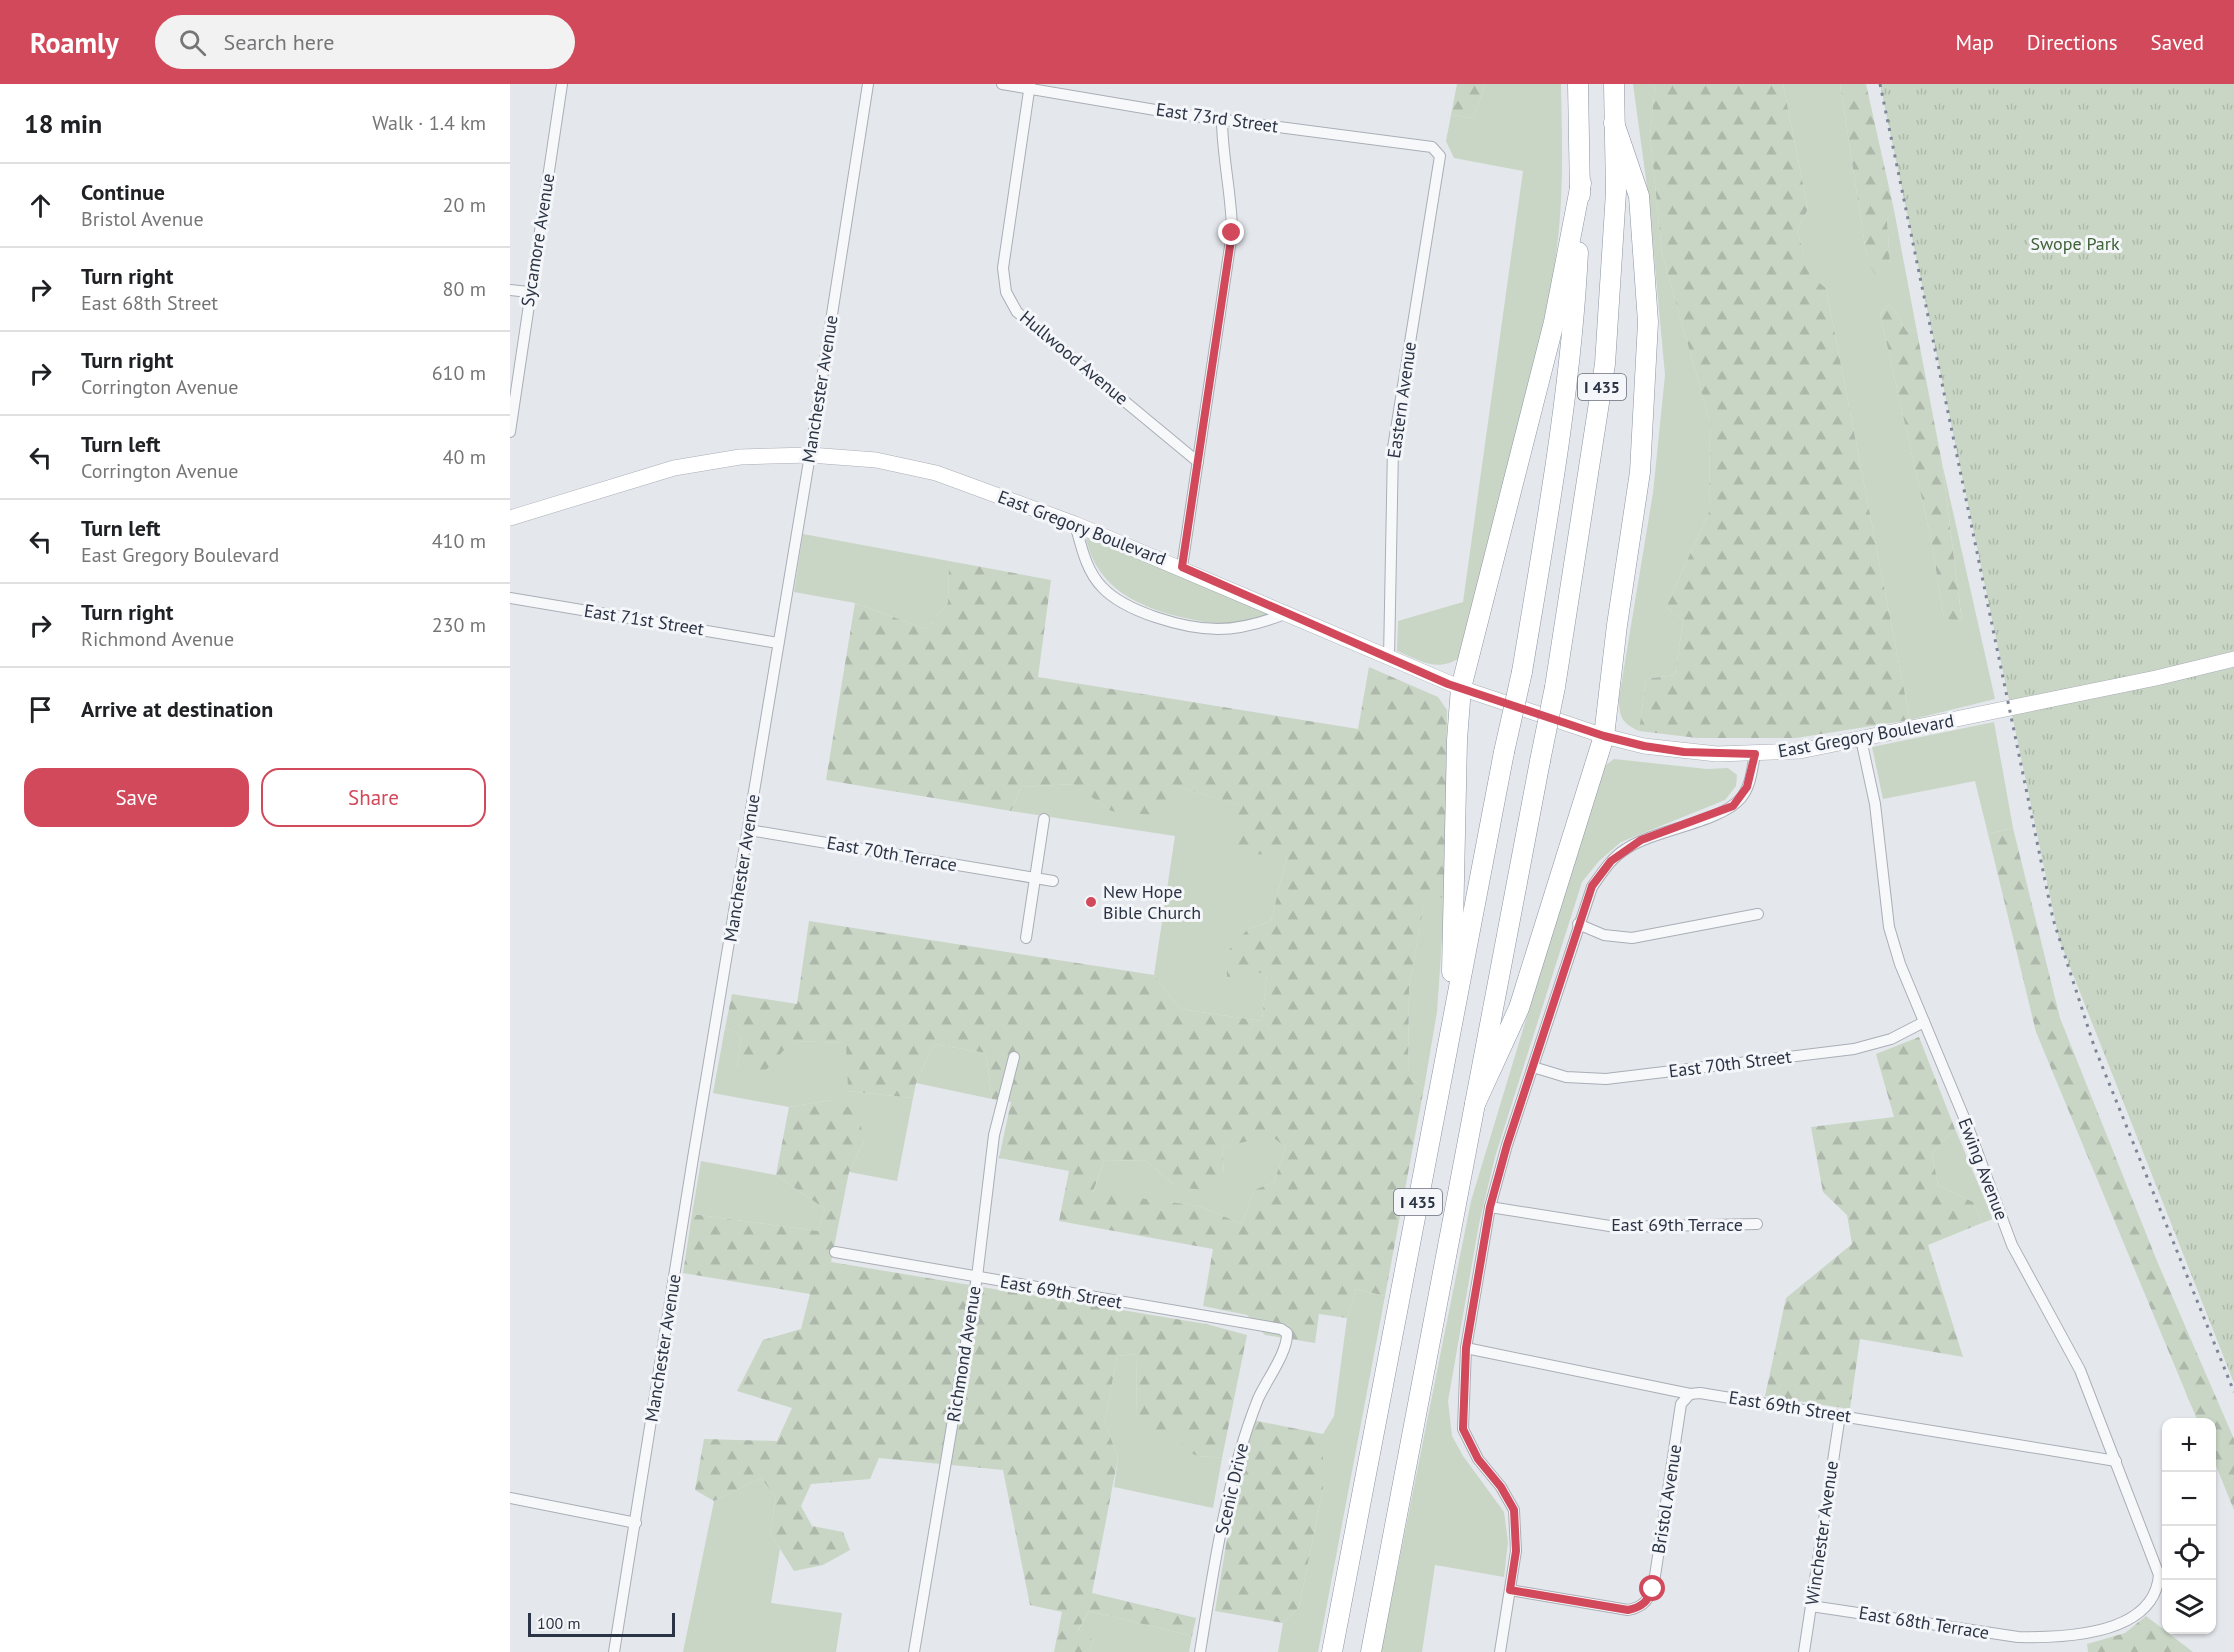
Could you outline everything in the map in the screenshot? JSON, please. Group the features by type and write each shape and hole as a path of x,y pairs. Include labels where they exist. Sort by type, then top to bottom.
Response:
{"highway":[{"name":"I 435","path":"1332,1652 1504,752 1522,672 1561,436 1570,364 1581,183 1578,84"},
{"name":"I 435","path":"1371,1652 1555,687 1605,364 1616,192 1614,84"},
{"path":"1475,1104 1519,1008 1604,736 1617,625 1640,472 1648,322 1639,196 1614,123"},
{"path":"1452,1023 1455,786 1461,688 1554,322 1581,183"}],"main road":[{"name":"East Gregory Boulevard","path":"510,518 674,468 740,457 810,455 876,460 936,473 1075,524 1182,567 1285,614 1461,688 1604,736 1644,746 1684,752 1755,754 1800,750 2156,678 2234,659"}],"street":[{"name":"Sycamore Avenue","path":"510,432 529,292 562,84"},
{"name":"Manchester Avenue","path":"614,1652 693,1158 810,455 868,84"},
{"name":"East 73rd Street","path":"1002,84 1030,86 1222,119 1432,147"},
{"name":"Hullwood Avenue","path":"1030,86 1003,268 1006,292 1017,312 1198,462"},
{"path":"1182,567 1232,233 1232,203 1222,148 1222,119"},
{"name":"Eastern Avenue","path":"1389,658 1393,448 1440,156 1432,147"},
{"path":"510,290 529,292"},
{"path":"1075,524 1086,562 1102,588 1138,611 1216,629 1264,622 1285,614"},
{"name":"East 71st Street","path":"510,598 778,643"},
{"name":"Ewing Avenue","path":"1862,739 1875,804 1889,927 1900,963 2012,1245 2080,1370 2159,1575 2158,1581"},
{"path":"1500,1652 1516,1551 1514,1510 1501,1487 1478,1459 1463,1429 1466,1348 1490,1207 1507,1145 1592,886 1611,861 1641,840 1733,806 1747,787 1755,754"},
{"path":"1026,938 1044,819"},
{"name":"East 70th Terrace","path":"749,830 1053,881"},
{"path":"1578,924 1604,935 1632,938 1758,914"},
{"name":"East 70th Street","path":"1533,1067 1566,1077 1606,1079 1854,1049 1891,1039 1924,1022"},
{"name":"Richmond Avenue","path":"914,1652 977,1277 994,1135 1014,1057"},
{"name":"East 69th Terrace","path":"1490,1207 1616,1227 1757,1224"},
{"name":"East 69th Street","path":"835,1252 1281,1329 1287,1333"},
{"name":"Scenic Drive","path":"1200,1652 1217,1550 1242,1439 1261,1392 1286,1346 1287,1333"},
{"name":"East 69th Street","path":"1466,1348 1690,1394 1700,1393 1840,1415 2116,1461"},
{"name":"Bristol Avenue","path":"1510,1590 1628,1610 1643,1605 1653,1589 1682,1404 1690,1394"},
{"name":"Winchester Avenue","path":"1804,1652 1840,1415"},
{"path":"510,1498 636,1523"},
{"name":"East 68th Terrace","path":"1811,1606 2018,1637 2049,1637 2101,1631 2120,1623 2152,1598 2158,1581"}],"green space":[{"path":"1457,84 1486,84 1473,118 1451,115"},
{"path":"1486,84 1561,84 1561,206 1557,247 1540,351 1461,657 1452,662 1437,665 1422,662 1397,651 1398,621 1463,602 1523,171 1454,158 1446,141 1451,115 1473,118"},
{"path":"1633,84 1655,84 1650,135 1662,253 1710,423 1709,512 1666,607 1683,621 1675,675 1646,679 1639,731 1623,719 1619,698 1653,493 1665,375 1649,201"},
{"path":"1655,84 1783,84 1808,209 1797,230 1810,276 1826,288 1910,720 1796,738 1697,738 1639,731 1646,679 1675,675 1683,621 1666,607 1709,512 1710,423 1662,253 1650,135"},
{"path":"1783,84 1840,84 1867,259 1890,264 1887,220 1894,210 1917,332 1906,330 1890,303 1880,314 1930,534 1944,618 1962,621 1942,463 1995,699 1910,720 1826,288 1810,277 1797,230 1808,209"},
{"path":"1840,84 1866,84 1894,210 1887,220 1890,264 1876,276 1867,259"},
{"name":"Swope Park","path":"1880,84 2234,84 2234,1383 2059,939"},
{"path":"1890,303 1906,330 1917,332 1942,463 1962,622 1944,618 1930,534 1880,314"},
{"path":"803,534 949,561 948,603 926,629 855,603 794,592"},
{"path":"1091,536 1265,609 1267,615 1236,622 1213,623 1168,614 1136,602 1110,583 1100,571 1086,539"},
{"path":"949,561 1051,580 1038,677 1358,729 1369,667 1438,697 1447,710 1445,896 1424,905 1409,988 1408,1076 1424,1088 1385,1296 1356,1289 1347,1318 1319,1314 1315,1343 1265,1335 1247,1315 1203,1306 1213,1249 1059,1221 1069,1171 999,1158 1011,1102 992,1099 986,1053 934,1044 916,1083 913,1098 848,1091 846,1043 792,1041 757,1080 737,1068 741,1035 725,1028 732,994 797,1004 809,921 1154,975 1180,1009 1262,1021 1267,972 1227,977 1226,953 1248,929 1271,921 1287,856 1237,853 1239,805 1175,786 1161,816 1111,811 1073,784 1021,787 1011,811 826,780 855,603 926,629 948,603","holes":["1271,1136 1286,1147 1274,1182 1254,1190 1242,1224 1199,1206 1093,1192 1104,1161 1145,1160 1177,1187 1213,1191 1224,1174 1222,1147"]},
{"path":"1994,722 2013,828 1988,834 1975,781 1883,799 1872,747"},
{"path":"1614,759 1707,769 1728,768 1737,775 1736,786 1725,800 1621,842 1599,861 1582,882 1495,1157 1479,1224 1448,1401 1452,1436 1463,1456 1504,1512 1508,1542 1504,1577 1435,1565 1422,1652 1381,1652 1471,1201 1597,785 1606,765"},
{"path":"1074,784 1111,811 1175,786 1240,805 1287,856 1271,921 1248,929 1267,972 1262,1021 1180,1009 1154,975 1175,836 1011,811 1021,787"},
{"path":"2013,828 2060,1018 2157,1261 2234,1439 2234,1510 2216,1466 2216,1418 2196,1418 2036,1032 1988,834"},
{"path":"1445,896 1437,1012 1424,1088 1408,1076 1409,988 1424,904"},
{"path":"725,1028 741,1035 737,1068 792,1041 847,1043 848,1091 913,1098 897,1181 849,1172 864,1141 832,1100 789,1107 713,1093"},
{"path":"1919,1037 1955,1129 1932,1153 1938,1185 1973,1202 1982,1223 1928,1245 1963,1357 1860,1339 1850,1409 1765,1396 1786,1298 1852,1244 1847,1215 1823,1192 1811,1127 1894,1117 1876,1054"},
{"path":"934,1044 986,1053 992,1099 916,1083"},
{"path":"832,1100 858,1111 864,1141 849,1172 831,1262 1206,1324 1247,1335 1222,1458 1198,1456 1181,1449 1186,1422 1155,1440 1136,1423 1137,1354 1117,1356 1105,1422 1118,1458 1092,1593 1196,1618 1192,1636 1089,1611 1078,1630 1093,1640 1089,1652 1054,1652 1062,1612 1030,1605 1003,1470 879,1458 870,1479 811,1484 801,1506 812,1526 843,1532 850,1550 823,1565 794,1571 770,1533 776,1497 761,1478 714,1501 695,1490 704,1439 777,1441 792,1408 737,1391 763,1340 801,1329 810,1294 683,1273 692,1214 818,1231 825,1209 776,1175 789,1107"},
{"path":"1955,1129 1993,1219 1982,1223 1973,1202 1938,1185 1932,1153"},
{"path":"1272,1135 1286,1147 1274,1182 1254,1190 1242,1224 1199,1206 1093,1193 1104,1161 1145,1160 1177,1187 1224,1174 1222,1147"},
{"path":"701,1161 776,1175 825,1209 818,1231 692,1214"},
{"path":"1356,1289 1385,1296 1318,1652 1278,1652 1283,1623 1299,1607 1323,1489 1323,1434 1334,1416 1347,1318"},
{"path":"1137,1354 1136,1423 1187,1421 1198,1456 1222,1458 1213,1508 1114,1487 1118,1458 1105,1422 1117,1356"},
{"path":"1247,1419 1323,1434 1323,1489 1299,1607 1283,1623 1215,1611"},
{"path":"761,1478 776,1497 770,1533 780,1549 771,1603 842,1613 836,1652 683,1652 714,1501"},
{"path":"1089,1611 1192,1636 1189,1652 1089,1652 1093,1640 1078,1631"},
{"path":"2146,1616 2162,1628 2162,1634 2170,1634 2193,1652 2088,1652 2087,1644 2125,1633"}],"railway":[{"path":"1880,84 2053,919 2094,1046 2234,1392"}],"place":[{"name":"New Hope Bible Church","path":"1091,902"}],"route":[{"path":"1232,233 1182,567 1448,684 1604,736 1644,746 1684,752 1755,754 1747,787 1733,806 1641,840 1625,849 1611,861 1592,886 1507,1145 1490,1207 1466,1348 1463,1429 1469,1445 1501,1487 1514,1510 1516,1551 1510,1590 1628,1610 1639,1608 1647,1601 1653,1589"}]}
